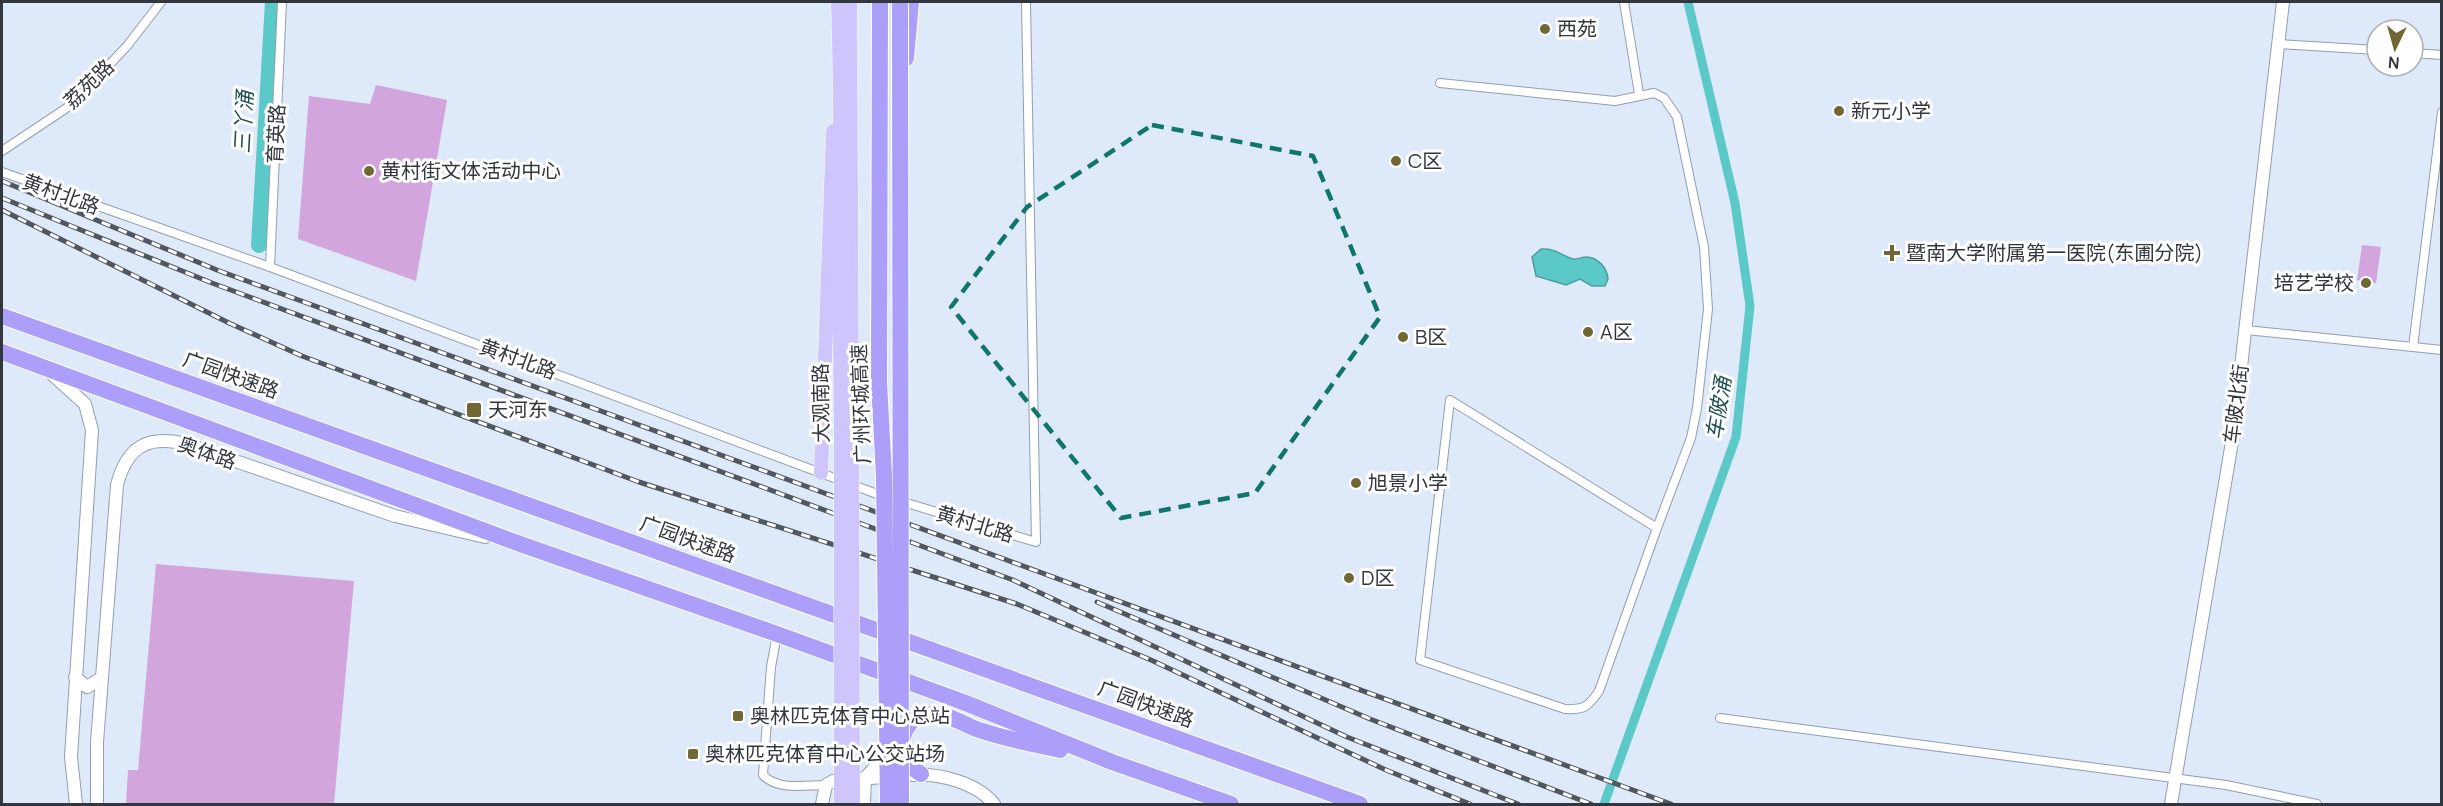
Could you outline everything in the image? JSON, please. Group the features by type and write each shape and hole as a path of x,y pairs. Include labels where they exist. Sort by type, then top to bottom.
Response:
{"highway":[{"name":"广州环城高速","path":"880,2 879,382 884,476 888,804"},
{"name":"广州环城高速","path":"900,2 901,804"},
{"path":"901,107 911,2"},
{"name":"广园快速路","path":"2,316 1360,804"},
{"path":"2,352 522,545 777,633 963,702 1112,762 1231,804"},
{"path":"921,774 904,762 900,743 914,720 933,714 995,735 1112,762"}],"main road":[{"name":"大观南路","path":"838,2 841,88 838,292 847,424 853,804"},
{"name":"大观南路","path":"841,804 850,2"},
{"path":"821,473 834,100 841,88"}],"street":[{"name":"荔苑路","path":"2,151 71,105 127,46 161,2"},
{"name":"育英路","path":"270,267 282,2"},
{"name":"黄村北路","path":"2,172 270,267 869,492 1036,542 1026,2"},
{"path":"1624,2 1639,94"},
{"name":"车陂北街","path":"2171,804 2233,436 2283,2"},
{"path":"2278,44 2365,49"},
{"path":"2425,54 2442,55"},
{"path":"1440,83 1615,101 1639,94 1654,93 1664,98 1677,117 1704,247 1708,309 1697,408 1691,438 1599,692 1590,705 1582,710 1565,709 1420,660 1450,400 1657,528"},
{"path":"2413,347 2442,112"},
{"path":"2246,330 2442,350"},
{"path":"39,367 61,380 85,404 92,430 71,757 75,802"},
{"name":"奥体路","path":"97,804 97,742 117,485 120,472 133,453 155,440 165,439 186,444 404,518 522,545"},
{"path":"777,633 771,667 763,775 770,783 826,785 845,778 921,774 946,778 962,784 980,792 994,804"},
{"path":"75,677 87,687 102,678"},
{"path":"1720,718 2226,785 2317,804"},
{"path":"864,804 865,778 900,743"},
{"path":"822,804 826,785"}],"highlighted area":[{"path":"1152,125 1313,156 1380,317 1255,493 1121,518 951,307 1027,207"}],"shaded area":[{"name":"黄村街文体活动中心","path":"376,85 447,100 416,281 298,239 309,96 370,104"},
{"path":"2362,245 2381,247 2376,283 2357,280"},
{"path":"1541,249 1554,251 1573,259 1590,257 1594,259 1606,271 1608,279 1605,286 1592,286 1580,279 1566,285 1536,276 1532,257"},
{"path":"156,564 354,581 334,804 126,804 128,770 138,770"}],"waterway":[{"name":"三丫涌","path":"259,245 273,2"},
{"name":"车陂涌","path":"1604,804 1736,437 1750,306 1735,203 1688,2"}],"railway":[{"path":"2,181 217,270 1671,804"},
{"path":"2,198 212,283 1013,580 1347,737 1518,804"},
{"path":"2,210 229,323 302,356 639,482 1017,604 1151,660 1386,770 1470,804"},
{"path":"1097,602 1370,719 1591,804"}],"place":[{"name":"西苑","path":"1545,29"},
{"name":"新元小学","path":"1839,111"},
{"name":"C区","path":"1396,161"},
{"name":"黄村街文体活动中心","path":"369,171"},
{"name":"暨南大学附属第一医院(东圃分院)","path":"1892,253"},
{"name":"培艺学校","path":"2366,283"},
{"name":"A区","path":"1588,332"},
{"name":"B区","path":"1403,337"},
{"name":"天河东","path":"474,410"},
{"name":"旭景小学","path":"1356,483"},
{"name":"D区","path":"1349,578"},
{"name":"奥林匹克体育中心总站","path":"738,716"},
{"name":"奥林匹克体育中心公交站场","path":"693,754"}]}
